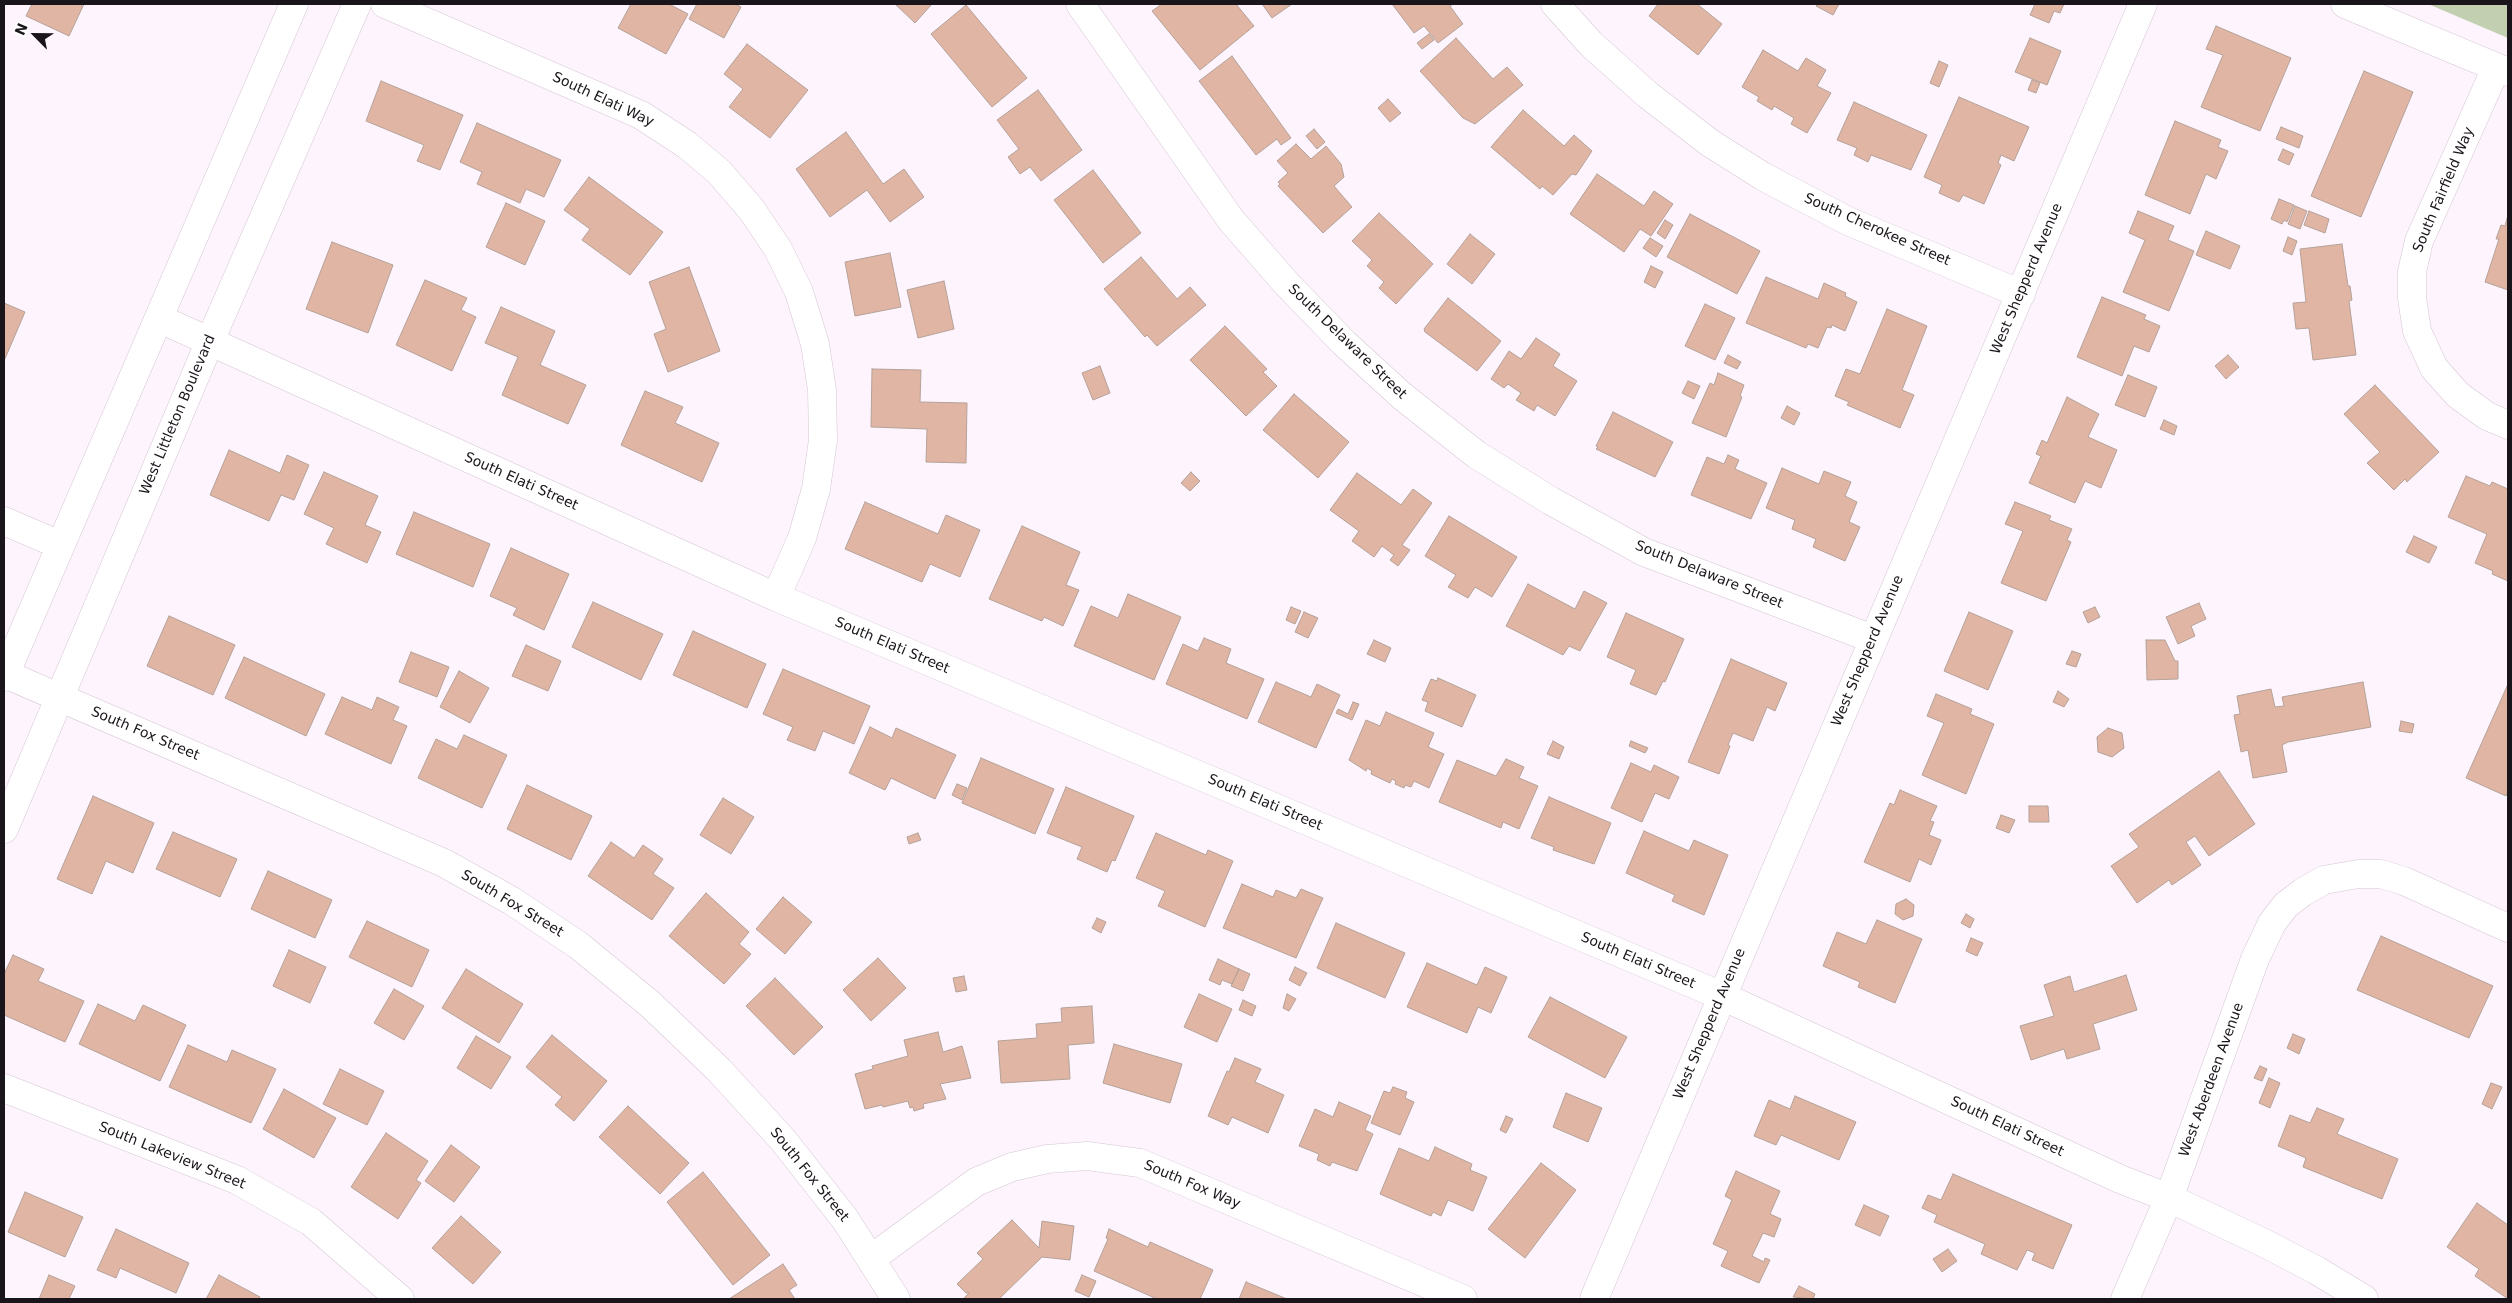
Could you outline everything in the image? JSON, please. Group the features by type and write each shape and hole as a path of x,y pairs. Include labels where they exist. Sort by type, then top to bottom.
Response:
{"street":[{"path":"4,676 160,319 294,4"},
{"name":"West Littleton Boulevard","path":"4,829 210,341 357,4"},
{"name":"South Elati Way","path":"385,4 642,115 687,145 719,172 752,208 778,248 800,292 815,344 822,390 822,440 816,489 802,538 776,597"},
{"name":"South Delaware Street","path":"1080,4 1232,220 1299,296 1344,343 1402,396 1477,455 1551,502 1644,552 1874,639"},
{"name":"South Cherokee Street","path":"1555,4 1591,44 1648,95 1710,143 1764,176 1848,221 2021,294"},
{"name":"West Shepperd Avenue","path":"1594,1299 2144,4"},
{"path":"2345,4 2502,70"},
{"name":"South Fairfield Way","path":"2502,70 2419,241 2412,272 2412,298 2417,331 2434,368 2458,395 2487,416 2508,425"},
{"name":"South Elati Street","path":"160,319 776,597 1722,996 2274,1248 2316,1270 2364,1299"},
{"path":"4,521 60,545"},
{"name":"South Fox Street","path":"4,676 59,697 444,862 512,901 578,945 650,1004 719,1070 783,1140 845,1219 872,1258 896,1299"},
{"name":"West Aberdeen Avenue","path":"2125,1299 2168,1198 2255,959 2272,922 2286,905 2302,892 2324,880 2358,874 2381,874 2404,881 2508,928"},
{"name":"South Lakeview Street","path":"4,1088 236,1180 311,1222 400,1299"},
{"name":"South Fox Way","path":"872,1258 976,1182 1012,1167 1047,1159 1087,1156 1140,1163 1463,1299"}],"green space":[{"path":"2428,4 2508,4 2508,38"}],"building":[{"path":"32,4 84,4 69,36 26,16"},
{"path":"631,4 669,4 688,14 666,54 618,28"},
{"path":"697,4 735,4 741,7 724,38 689,19"},
{"path":"895,4 932,4 915,23"},
{"path":"1162,4 1236,4 1254,26 1200,70 1152,11"},
{"path":"1262,4 1292,4 1272,18"},
{"path":"1392,4 1453,4 1450,6 1463,24 1438,43 1424,26 1414,33"},
{"path":"1658,4 1697,4 1722,24 1698,55 1649,16"},
{"path":"1818,4 1839,4 1833,15 1816,6"},
{"path":"2035,4 2064,4 2060,13 2054,11 2049,23 2030,15"},
{"path":"966,5 1027,78 992,107 931,34"},
{"path":"2216,26 2291,58 2260,131 2201,107 2223,55 2206,49"},
{"path":"1429,34 1434,40 1422,49 1417,43"},
{"path":"1456,38 1493,79 1507,67 1523,85 1475,124 1463,118 1420,71"},
{"path":"2030,38 2061,51 2047,85 2015,72"},
{"path":"747,44 808,90 770,138 729,107 743,89 724,74"},
{"path":"1763,50 1798,71 1806,58 1826,70 1817,86 1831,93 1807,133 1791,124 1794,118 1774,106 1772,110 1757,101 1759,97 1742,87"},
{"path":"1232,56 1291,138 1281,145 1277,139 1256,155 1199,81"},
{"path":"1939,61 1948,65 1939,87 1930,83"},
{"path":"2364,71 2413,92 2361,217 2311,196"},
{"path":"2032,80 2040,83 2036,93 2028,90"},
{"path":"381,81 463,115 440,170 417,161 424,145 366,121"},
{"path":"1038,90 1082,150 1041,181 1030,167 1020,174 1008,157 1019,149 997,120"},
{"path":"1959,97 2029,127 2014,161 2001,155 1998,163 2001,165 1984,204 1963,195 1959,202 1939,193 1942,185 1924,177"},
{"path":"1388,99 1401,113 1390,122 1378,108"},
{"path":"1854,102 1927,135 1911,170 1871,155 1868,162 1854,155 1857,148 1837,140"},
{"path":"1523,110 1564,146 1574,135 1592,151 1576,175 1572,174 1553,195 1542,186 1540,189 1491,147"},
{"path":"2175,121 2221,140 2218,147 2228,151 2216,179 2206,174 2190,214 2145,195"},
{"path":"477,123 561,160 544,197 526,189 520,203 477,184 482,172 460,162"},
{"path":"2281,127 2303,136 2299,148 2276,139"},
{"path":"1314,129 1325,142 1317,149 1306,136"},
{"path":"846,132 883,184 904,169 924,197 890,222 867,190 830,217 796,169"},
{"path":"1296,144 1311,159 1326,146 1341,164 1344,177 1334,186 1352,207 1323,233 1278,186 1280,184 1278,182 1288,173 1277,161"},
{"path":"2283,149 2294,154 2289,165 2278,160"},
{"path":"1093,170 1141,233 1103,263 1054,200"},
{"path":"1597,174 1644,206 1654,191 1673,204 1651,236 1640,229 1624,252 1570,214"},
{"path":"589,177 663,232 630,275 582,240 590,229 564,210"},
{"path":"2279,199 2294,205 2287,222 2284,220 2282,224 2271,219"},
{"path":"506,203 545,221 525,265 486,247"},
{"path":"2295,206 2307,211 2300,229 2288,224"},
{"path":"2138,211 2174,226 2168,240 2194,251 2169,311 2123,292 2145,240 2129,233"},
{"path":"2309,211 2329,219 2325,233 2304,225"},
{"path":"1379,213 1433,264 1396,304 1379,288 1384,282 1367,266 1372,260 1352,241"},
{"path":"1690,214 1760,251 1737,294 1667,257"},
{"path":"2508,215 2508,290 2485,282 2499,239 2496,239 2501,225 2505,226"},
{"path":"1665,220 1673,225 1665,239 1657,233"},
{"path":"2206,231 2240,246 2230,269 2196,255"},
{"path":"1470,234 1495,254 1472,284 1447,264"},
{"path":"2288,237 2297,241 2292,255 2283,251"},
{"path":"1650,238 1663,246 1656,257 1643,248"},
{"path":"332,242 393,265 368,333 306,309"},
{"path":"2342,244 2352,300 2349,301 2356,355 2313,360 2309,328 2296,329 2293,303 2306,302 2300,249"},
{"path":"890,253 901,307 855,316 845,262"},
{"path":"1141,257 1177,299 1190,287 1206,305 1157,346 1147,335 1145,337 1104,289"},
{"path":"1651,266 1663,272 1655,288 1644,282"},
{"path":"689,267 720,351 668,372 654,334 666,329 649,282"},
{"path":"1766,277 1818,299 1824,283 1846,293 1845,296 1857,302 1845,331 1832,325 1831,328 1827,327 1818,348 1808,344 1806,348 1746,323"},
{"path":"425,280 467,298 461,310 476,317 452,371 396,345"},
{"path":"944,281 954,329 918,338 907,290"},
{"path":"2102,297 2146,315 2144,319 2160,326 2149,352 2134,346 2122,376 2077,357"},
{"path":"1448,298 1501,341 1477,371 1425,332 1424,329"},
{"path":"4,303 25,312 4,361"},
{"path":"1705,304 1735,318 1715,360 1685,346"},
{"path":"501,307 555,331 540,365 586,385 568,424 502,395 518,357 485,343"},
{"path":"1887,309 1927,326 1902,390 1914,395 1900,428 1847,405 1849,402 1835,396 1846,369 1860,374"},
{"path":"1225,326 1267,369 1263,372 1277,386 1246,416 1190,360"},
{"path":"1536,338 1560,354 1553,366 1577,381 1555,416 1537,405 1534,411 1516,400 1521,393 1508,384 1504,388 1491,379 1509,351 1521,359"},
{"path":"1728,355 1741,362 1737,369 1724,363"},
{"path":"2228,355 2239,367 2226,379 2215,366"},
{"path":"1100,366 1110,393 1093,400 1082,373"},
{"path":"872,369 921,370 920,402 967,403 966,463 926,462 927,429 871,427"},
{"path":"1718,373 1744,385 1740,396 1742,397 1726,437 1692,423 1710,383 1714,385"},
{"path":"2128,375 2157,387 2145,417 2115,405"},
{"path":"1688,381 1700,386 1694,399 1682,393"},
{"path":"2375,385 2439,452 2407,482 2405,479 2394,490 2367,463 2380,452 2344,414"},
{"path":"645,391 683,407 675,423 719,443 702,482 621,445"},
{"path":"1294,394 1349,442 1318,478 1263,430"},
{"path":"2067,397 2099,414 2088,437 2117,450 2101,488 2085,481 2075,503 2029,483 2041,456 2036,454 2042,440 2047,443"},
{"path":"1787,406 1800,413 1794,425 1781,418"},
{"path":"1613,412 1673,442 1655,477 1596,449"},
{"path":"2164,420 2177,426 2174,435 2160,429"},
{"path":"229,450 280,473 287,455 309,465 294,500 281,495 269,521 210,495"},
{"path":"1728,455 1739,460 1735,469 1767,483 1751,519 1691,495 1707,457 1724,464"},
{"path":"1782,468 1819,484 1824,471 1851,482 1845,496 1857,502 1849,522 1860,527 1845,561 1813,547 1816,539 1792,529 1795,520 1766,508"},
{"path":"324,472 378,496 365,525 381,532 367,563 326,544 334,528 304,514"},
{"path":"1191,472 1200,481 1190,491 1181,483"},
{"path":"1357,473 1401,505 1413,489 1432,503 1402,545 1410,550 1398,566 1390,560 1394,555 1382,546 1374,557 1352,541 1359,531 1330,510"},
{"path":"2466,476 2490,486 2492,482 2508,489 2508,581 2492,574 2493,571 2475,563 2487,534 2448,517"},
{"path":"865,502 938,534 946,515 980,530 960,577 930,564 922,582 845,549"},
{"path":"2015,502 2051,516 2049,520 2072,529 2067,540 2071,542 2046,601 2001,583 2023,531 2005,524"},
{"path":"414,512 490,544 473,587 396,554"},
{"path":"1449,516 1517,557 1492,597 1475,587 1468,598 1448,587 1456,575 1425,556"},
{"path":"1022,526 1080,552 1066,585 1079,590 1063,626 1044,617 1042,621 989,599"},
{"path":"2414,536 2437,547 2429,563 2406,552"},
{"path":"511,548 569,574 544,630 513,615 517,608 490,596"},
{"path":"1528,584 1575,609 1584,591 1607,603 1580,651 1569,646 1563,655 1506,626"},
{"path":"1128,594 1181,617 1154,680 1074,646 1091,606 1118,618"},
{"path":"593,602 663,634 641,680 572,647"},
{"path":"2199,603 2206,619 2191,626 2195,636 2178,644 2166,617"},
{"path":"1291,607 1301,611 1295,624 1286,620"},
{"path":"2095,607 2100,617 2088,623 2083,612"},
{"path":"1304,612 1318,618 1308,638 1295,632"},
{"path":"1969,612 2013,631 1988,690 1944,671"},
{"path":"1626,613 1684,639 1665,682 1663,681 1656,695 1630,684 1636,670 1607,657"},
{"path":"169,616 235,645 213,695 147,666"},
{"path":"693,631 766,664 747,708 673,675"},
{"path":"1204,638 1231,649 1226,663 1264,679 1247,719 1166,684 1183,644 1198,651"},
{"path":"1374,640 1391,648 1385,662 1367,654"},
{"path":"2146,640 2165,640 2175,661 2178,661 2178,679 2147,680"},
{"path":"526,645 561,661 548,691 512,676"},
{"path":"2072,651 2081,654 2076,667 2066,664"},
{"path":"411,652 449,667 437,697 399,682"},
{"path":"244,657 325,694 306,736 225,698"},
{"path":"1731,659 1787,683 1775,711 1767,707 1753,741 1733,733 1719,774 1688,762"},
{"path":"783,669 870,706 854,744 823,731 815,751 787,740 793,727 763,714"},
{"path":"459,671 489,688 470,723 440,707"},
{"path":"1438,678 1476,695 1462,727 1425,711 1428,702 1422,700 1431,679 1437,681"},
{"path":"1276,682 1311,697 1317,684 1340,695 1316,748 1258,722"},
{"path":"2363,682 2371,727 2288,742 2282,745 2287,772 2253,778 2248,750 2241,752 2234,715 2240,714 2237,696 2271,689 2275,707 2284,706 2282,697"},
{"path":"2508,684 2508,791 2506,796 2466,778"},
{"path":"2058,691 2069,699 2064,707 2053,702"},
{"path":"1936,694 1972,709 1970,714 1994,724 1966,794 1922,775 1944,723 1927,716"},
{"path":"342,697 372,710 377,697 399,707 393,720 407,726 391,764 325,734"},
{"path":"1353,702 1359,704 1352,720 1336,713 1338,709 1348,714"},
{"path":"1386,712 1434,733 1428,747 1444,754 1429,788 1414,781 1411,787 1405,785 1404,788 1395,784 1396,781 1392,779 1390,783 1371,774 1372,771 1367,768 1366,771 1349,760 1366,720 1380,726"},
{"path":"2401,721 2414,724 2412,733 2399,731"},
{"path":"870,727 892,738 896,728 956,755 935,799 891,778 885,790 849,773"},
{"path":"2108,728 2122,733 2124,748 2112,757 2098,752 2097,737"},
{"path":"464,735 507,755 482,808 418,778 436,739 457,749"},
{"path":"1553,741 1564,747 1559,759 1547,754"},
{"path":"1631,741 1648,748 1645,753 1629,746"},
{"path":"981,758 1054,789 1035,834 962,803"},
{"path":"1506,759 1524,767 1519,778 1538,786 1519,829 1503,822 1501,828 1439,802 1457,760 1496,776"},
{"path":"1631,763 1651,772 1654,765 1679,777 1669,799 1655,793 1642,822 1611,808"},
{"path":"2219,771 2255,824 2209,856 2195,836 2186,842 2201,865 2172,885 2169,880 2137,903 2111,866 2139,847 2129,834"},
{"path":"957,784 967,788 962,800 952,795"},
{"path":"527,785 592,816 571,860 507,829"},
{"path":"1066,787 1134,816 1115,861 1112,860 1107,872 1077,859 1082,847 1047,833"},
{"path":"1900,790 1937,806 1930,821 1934,822 1929,835 1941,840 1931,865 1919,859 1910,882 1864,862 1890,803 1894,805"},
{"path":"93,796 154,823 133,873 106,861 92,894 57,879"},
{"path":"1549,797 1611,823 1594,864 1553,850 1554,847 1531,838"},
{"path":"723,798 754,817 731,854 700,835"},
{"path":"2029,806 2048,806 2049,822 2029,822"},
{"path":"2001,815 2015,820 2009,833 1996,828"},
{"path":"1644,831 1689,851 1694,840 1728,855 1704,915 1672,901 1675,895 1626,873"},
{"path":"173,832 237,859 220,897 156,869"},
{"path":"918,833 921,840 909,844 907,837"},
{"path":"1156,833 1206,855 1208,850 1233,861 1205,927 1158,906 1165,891 1136,878"},
{"path":"611,842 634,858 643,845 663,859 653,874 674,888 652,920 588,876"},
{"path":"268,871 332,900 315,938 251,909"},
{"path":"1242,884 1273,897 1276,890 1296,898 1301,889 1323,898 1296,958 1223,928"},
{"path":"706,893 749,932 739,944 751,954 724,984 669,936"},
{"path":"783,897 812,922 785,954 756,929"},
{"path":"1906,899 1914,905 1913,916 1903,920 1895,914 1896,904"},
{"path":"1966,914 1974,919 1970,928 1961,923"},
{"path":"1097,918 1106,922 1101,933 1092,928"},
{"path":"1877,920 1922,939 1895,1003 1858,987 1860,982 1823,966 1837,932 1866,944"},
{"path":"367,921 429,950 412,987 349,957"},
{"path":"1336,923 1405,953 1385,998 1317,968"},
{"path":"2381,936 2493,986 2469,1038 2357,990"},
{"path":"1971,938 1983,943 1977,956 1966,951"},
{"path":"289,950 326,967 310,1003 273,986"},
{"path":"13,955 44,969 38,981 84,1001 65,1042 4,1015 4,974"},
{"path":"878,958 906,988 871,1021 843,990"},
{"path":"1218,959 1239,969 1232,984 1222,980 1220,985 1209,980"},
{"path":"1427,963 1477,985 1485,967 1507,977 1491,1013 1478,1007 1467,1033 1407,1007"},
{"path":"1295,967 1307,973 1300,986 1289,980"},
{"path":"466,969 523,1004 499,1043 442,1008"},
{"path":"1239,969 1250,974 1243,991 1231,986"},
{"path":"2126,975 2137,1010 2093,1024 2100,1049 2067,1059 2064,1049 2031,1060 2020,1026 2054,1016 2044,985 2070,976 2074,992"},
{"path":"964,976 967,990 956,992 953,978"},
{"path":"775,978 823,1027 794,1055 746,1006"},
{"path":"394,989 424,1006 404,1040 374,1023"},
{"path":"1199,994 1232,1009 1217,1042 1184,1027"},
{"path":"1287,994 1296,999 1289,1011 1283,1008"},
{"path":"1550,997 1627,1037 1605,1078 1528,1037"},
{"path":"1243,1000 1256,1006 1252,1016 1239,1010"},
{"path":"98,1004 135,1021 143,1005 186,1025 160,1081 79,1044"},
{"path":"1092,1006 1094,1043 1068,1045 1070,1079 1001,1083 998,1041 1037,1038 1036,1024 1062,1022 1061,1008"},
{"path":"938,1032 943,1052 962,1046 971,1078 940,1084 946,1099 923,1104 924,1108 914,1111 913,1107 910,1108 908,1101 865,1109 855,1074 873,1069 872,1066 908,1056 904,1040"},
{"path":"2293,1034 2305,1039 2299,1054 2287,1048"},
{"path":"552,1035 607,1081 574,1121 555,1105 562,1097 526,1067"},
{"path":"476,1036 511,1057 491,1089 457,1068"},
{"path":"1114,1044 1182,1064 1170,1103 1103,1083"},
{"path":"188,1045 227,1062 232,1050 276,1069 251,1123 169,1087"},
{"path":"1235,1058 1261,1069 1255,1082 1284,1095 1268,1133 1232,1117 1228,1125 1208,1116 1227,1071 1229,1072"},
{"path":"2260,1066 2267,1069 2262,1081 2254,1078"},
{"path":"340,1069 384,1091 367,1125 323,1104"},
{"path":"2269,1078 2280,1083 2270,1108 2259,1103"},
{"path":"2491,1083 2502,1087 2492,1109 2482,1104"},
{"path":"1393,1087 1407,1092 1405,1098 1414,1102 1400,1135 1371,1123 1384,1091 1390,1093"},
{"path":"284,1089 336,1118 314,1158 263,1129"},
{"path":"1566,1093 1602,1108 1588,1142 1553,1127"},
{"path":"1795,1096 1856,1122 1839,1160 1781,1135 1776,1145 1754,1136 1769,1100 1790,1109"},
{"path":"1339,1102 1371,1116 1365,1130 1373,1134 1357,1171 1332,1162 1330,1166 1317,1160 1319,1154 1299,1146 1315,1109 1333,1117"},
{"path":"628,1106 689,1163 660,1194 599,1137"},
{"path":"2317,1108 2344,1119 2337,1134 2398,1159 2382,1199 2303,1167 2306,1158 2278,1146 2290,1115 2310,1123"},
{"path":"1506,1116 1513,1119 1506,1133 1500,1130"},
{"path":"386,1133 428,1161 416,1180 421,1183 398,1219 351,1187"},
{"path":"451,1145 480,1167 454,1202 425,1181"},
{"path":"1435,1147 1472,1164 1470,1170 1487,1177 1473,1211 1448,1200 1441,1216 1433,1212 1431,1216 1380,1194 1399,1148 1429,1161"},
{"path":"1541,1163 1576,1190 1525,1258 1488,1229"},
{"path":"1736,1171 1780,1191 1770,1214 1781,1219 1774,1237 1763,1233 1752,1256 1764,1262 1765,1258 1770,1260 1759,1283 1721,1266 1728,1251 1713,1244 1732,1200 1725,1196"},
{"path":"703,1172 770,1255 733,1285 667,1202"},
{"path":"1953,1174 2072,1225 2053,1269 2032,1260 2035,1253 2027,1250 2017,1270 1981,1254 1985,1244 1934,1222 1937,1215 1922,1208 1928,1195 1941,1200"},
{"path":"25,1192 83,1217 65,1257 8,1232"},
{"path":"2477,1203 2508,1225 2508,1299 2475,1276 2479,1269 2447,1247"},
{"path":"1864,1205 1889,1216 1880,1236 1855,1225"},
{"path":"461,1216 501,1252 473,1284 432,1248"},
{"path":"1012,1220 1039,1248 1042,1221 1074,1226 1070,1260 1042,1257 999,1299 963,1299 969,1293 966,1293 957,1284 983,1259 977,1253"},
{"path":"116,1229 189,1263 176,1293 120,1268 116,1278 97,1270"},
{"path":"1109,1229 1148,1247 1150,1242 1213,1270 1200,1299 1157,1299 1094,1271 1108,1239 1106,1238"},
{"path":"1948,1249 1957,1261 1942,1272 1933,1259"},
{"path":"783,1264 797,1285 789,1290 795,1299 729,1299"},
{"path":"49,1275 75,1286 69,1299 39,1299"},
{"path":"219,1275 260,1297 259,1299 206,1299"},
{"path":"1082,1275 1096,1281 1089,1297 1075,1291"},
{"path":"1246,1282 1287,1299 1239,1299"},
{"path":"1799,1286 1815,1294 1813,1299 1793,1297"}]}
